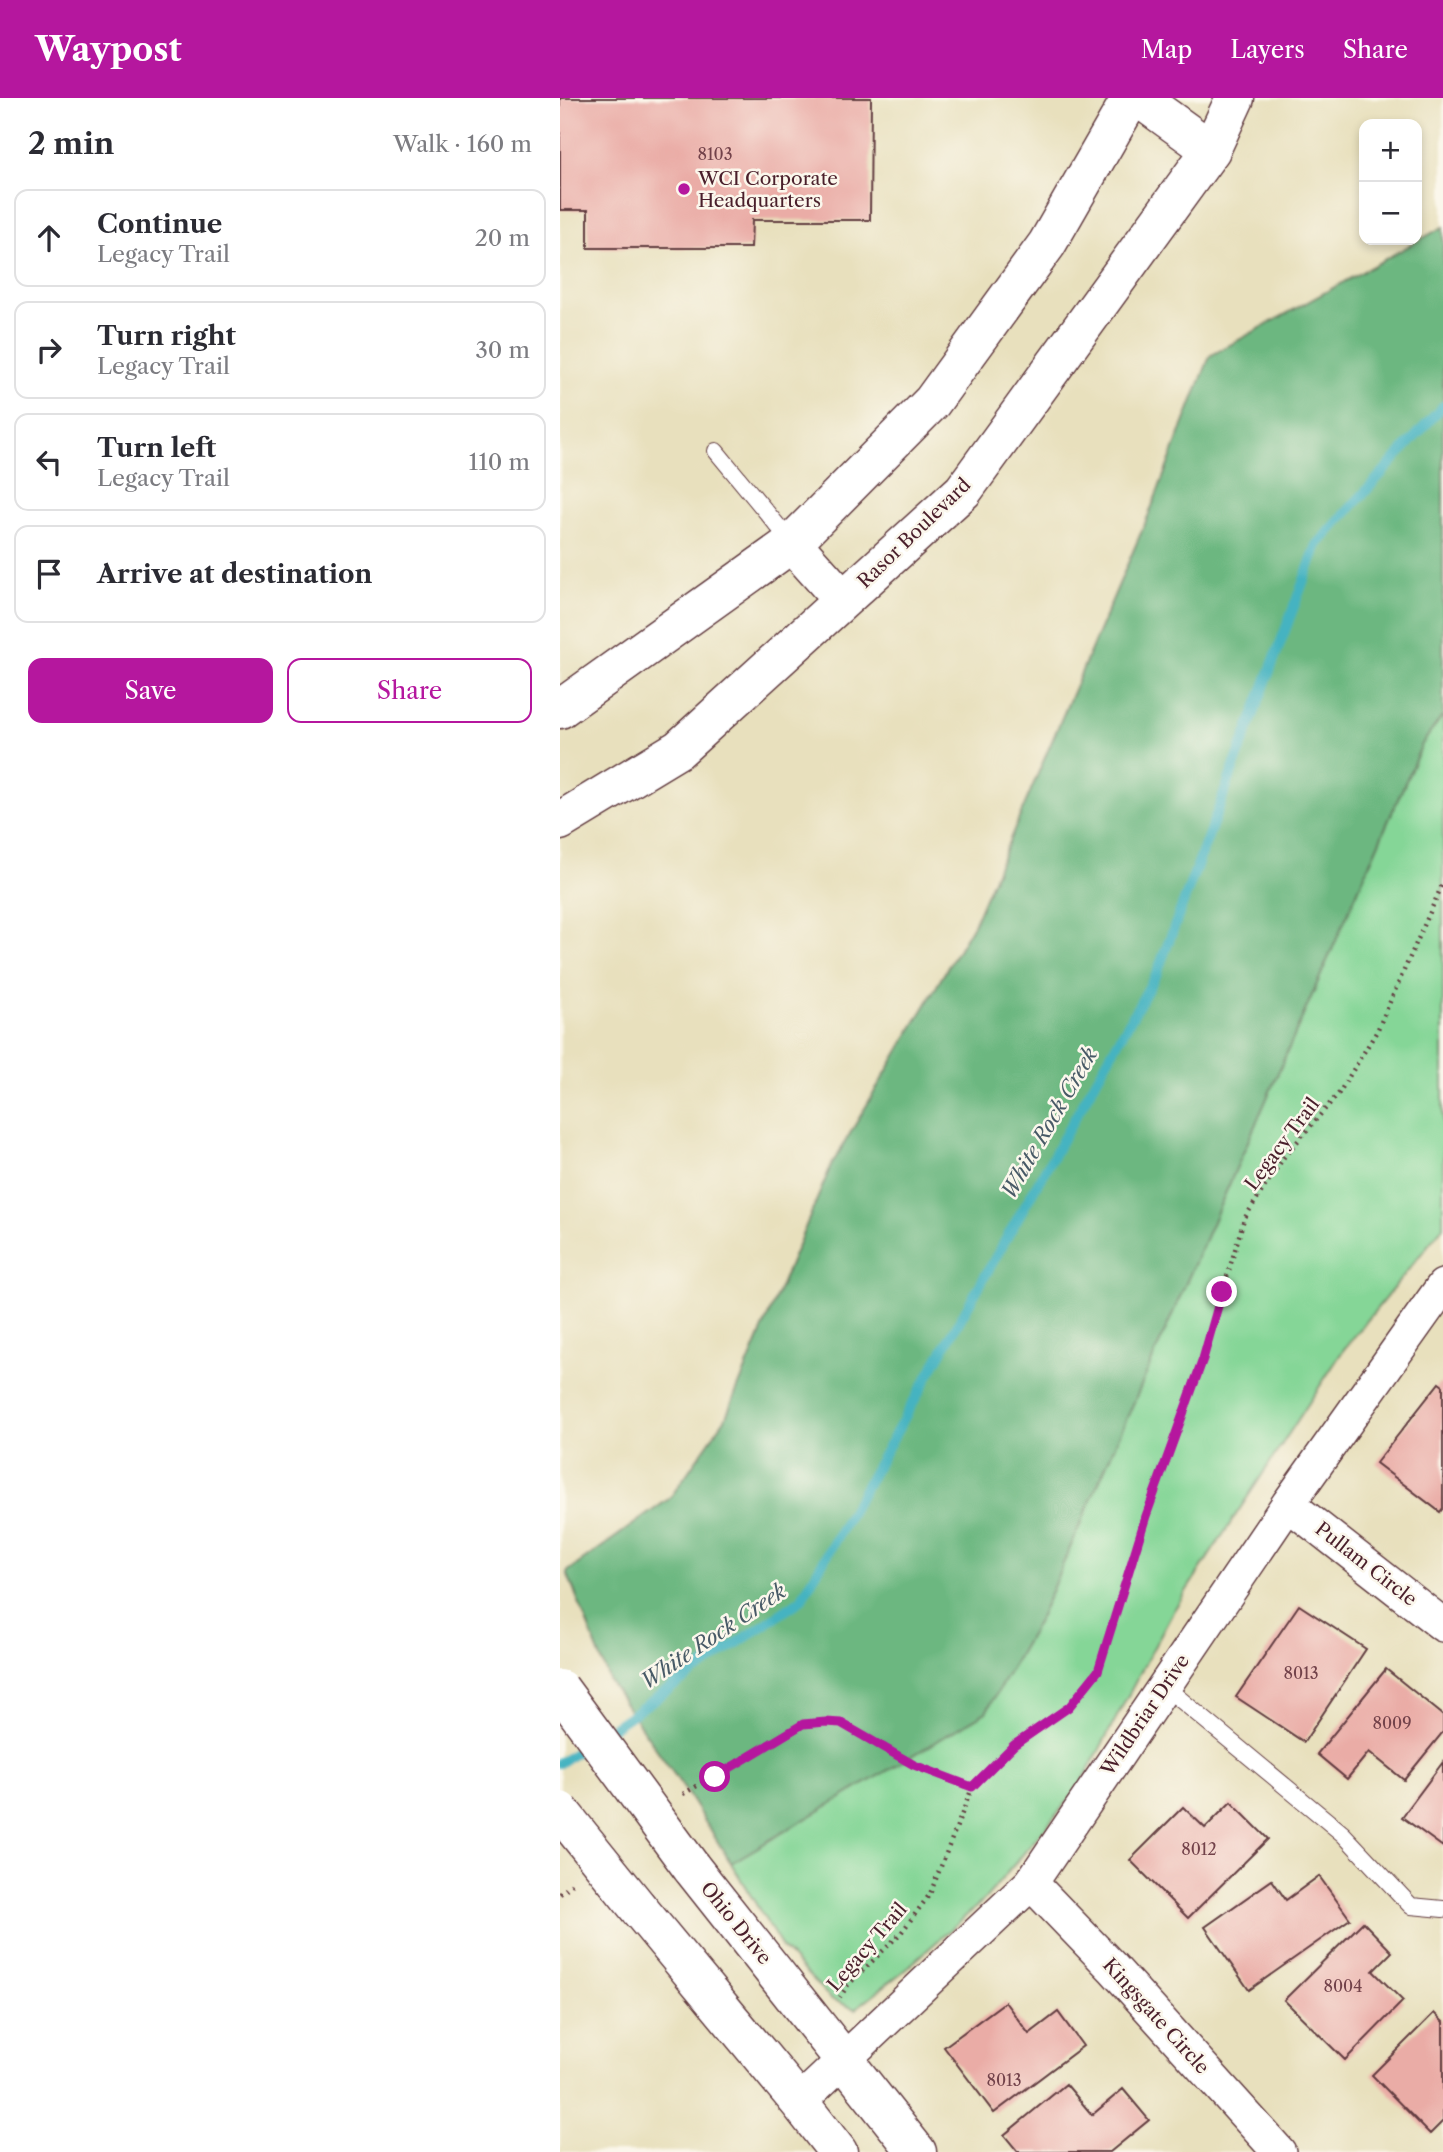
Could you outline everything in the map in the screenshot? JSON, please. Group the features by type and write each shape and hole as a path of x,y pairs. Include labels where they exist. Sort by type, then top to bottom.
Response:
{"main road":[{"path":"560,709 792,543 932,402 1047,244 1131,98"},
{"path":"1139,98 1211,150"},
{"name":"Rasor Boulevard","path":"560,821 679,750 963,491 1211,150 1235,98"},
{"path":"792,543 843,600"},
{"name":"Ohio Drive","path":"560,1689 691,1867 918,2152"},
{"path":"560,1811 838,2152"}],"street":[{"name":"Wildbriar Drive","path":"799,2102 1031,1883 1288,1504 1437,1306"},
{"name":"Pullam Circle","path":"1288,1504 1443,1625"},
{"name":"Kingsgate Circle","path":"1031,1883 1113,1968 1279,2152"}],"lane":[{"path":"716,451 792,543"},
{"path":"1164,1686 1343,1834 1411,1906 1443,1909"}],"path":[{"name":"Legacy Trail","path":"837,2001 848,1985 901,1933 930,1894 972,1787 1014,1745 1069,1707 1098,1671 1146,1516 1203,1359 1244,1219 1284,1157 1339,1093 1377,1031 1443,883"},
{"path":"680,1796 803,1724 826,1722 841,1723 914,1765 972,1787"},
{"path":"560,1894 576,1881"}],"green space":[{"path":"1443,227 1443,715 1422,744 1038,1621 986,1712 731,1863 687,1793 610,1682 567,1572 670,1498 725,1419 831,1166 975,921 1149,514 1210,356 1410,245 1422,245 1422,239"},
{"path":"1443,715 1443,1227 1344,1349 1172,1613 1079,1788 985,1899 906,1969 855,2009 831,1999 783,1949 731,1863 986,1712 1038,1621 1422,744"}],"building":[{"path":"560,98 871,98 870,220 752,220 751,248 588,248 588,210 560,210"},
{"path":"1439,1383 1443,1386 1443,1508 1440,1512 1376,1463"},
{"path":"1299,1605 1366,1649 1304,1742 1236,1697"},
{"path":"1386,1669 1443,1715 1443,1732 1404,1780 1369,1752 1347,1779 1317,1754"},
{"path":"1443,1762 1443,1847 1402,1817"},
{"path":"1231,1802 1268,1839 1188,1918 1130,1860 1183,1807 1205,1828"},
{"path":"1319,1876 1350,1919 1249,1990 1205,1927 1272,1880 1286,1900"},
{"path":"1363,1922 1392,1952 1373,1971 1403,2001 1345,2060 1284,2000"},
{"path":"1005,2002 1029,2034 1058,2012 1083,2046 994,2113 944,2047"},
{"path":"1434,2013 1443,2022 1443,2121 1430,2134 1372,2075"},
{"path":"1066,2084 1092,2115 1123,2089 1149,2120 1110,2152 1018,2152 1004,2135"}],"waterway":[{"name":"White Rock Creek","path":"560,1763 801,1600 1157,973 1317,545 1443,406"}],"place":[{"name":"WCI Corporate Headquarters","path":"684,189"}],"route":[{"path":"715,1777 803,1724 826,1722 841,1723 914,1765 972,1787 1014,1745 1069,1707 1098,1671 1146,1516 1203,1359 1222,1292"}]}
